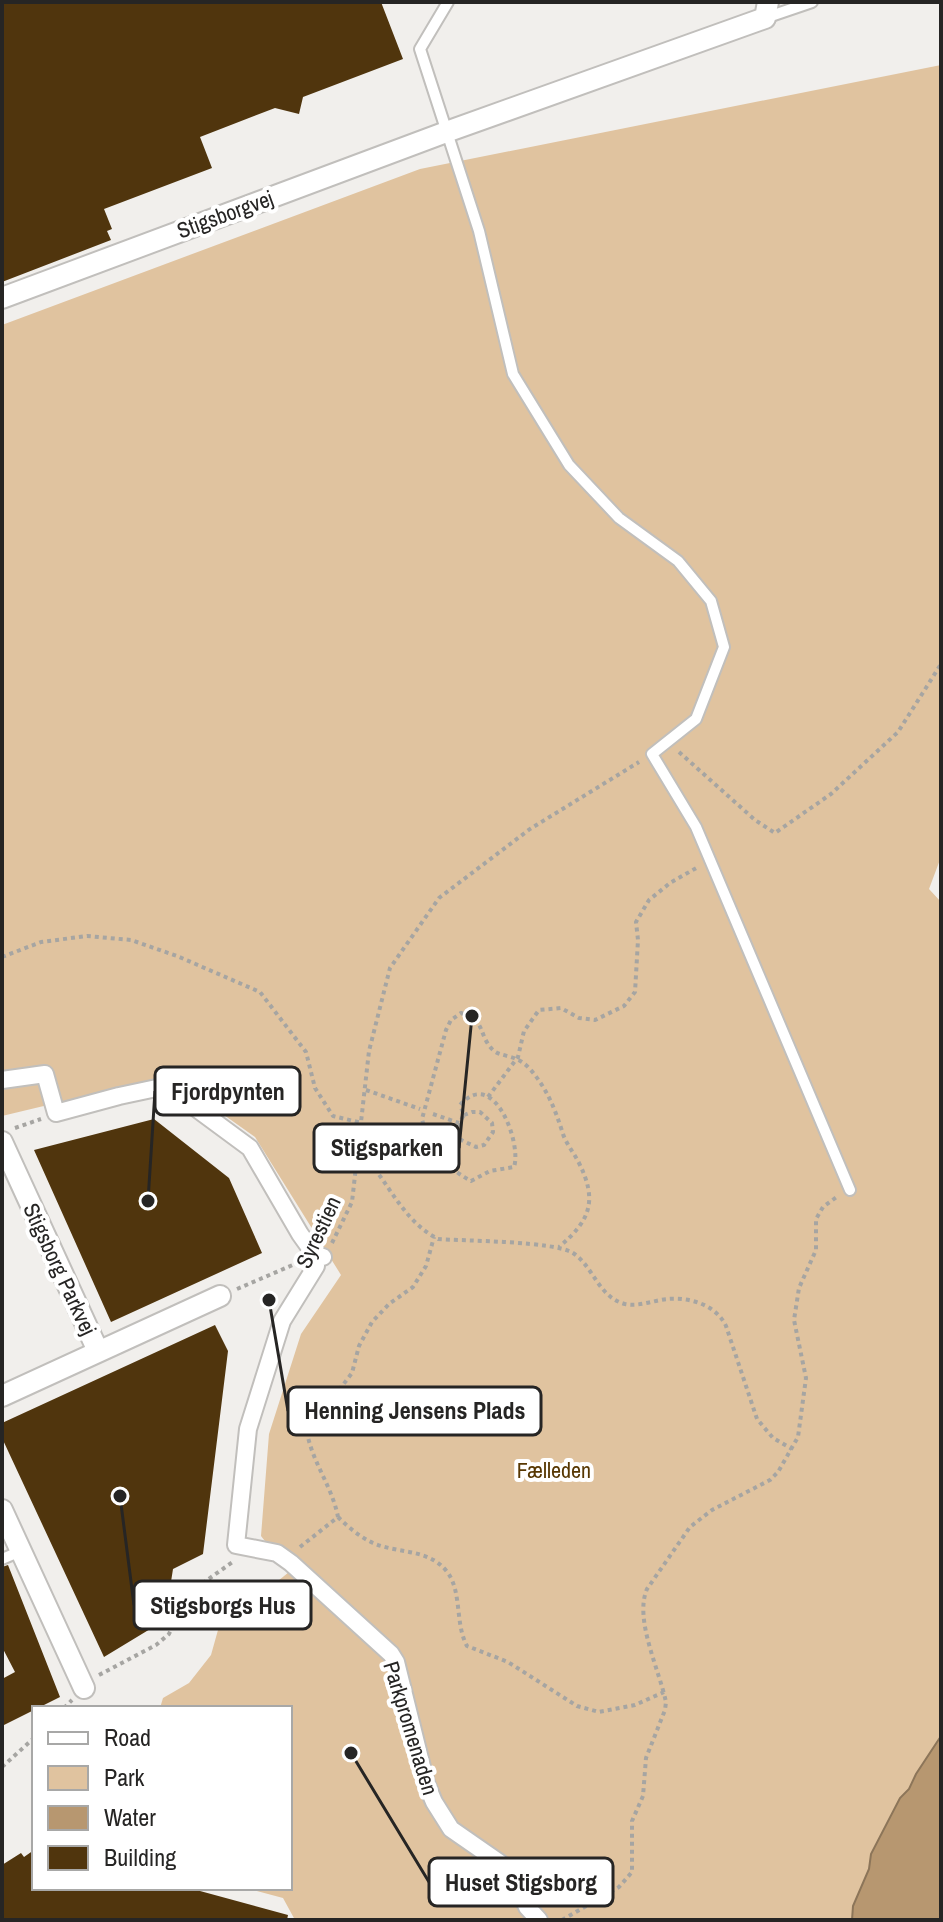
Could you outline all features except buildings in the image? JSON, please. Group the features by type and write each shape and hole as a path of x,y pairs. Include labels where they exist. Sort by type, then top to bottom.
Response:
{"street":[{"name":"Stigsborgvej","path":"2,298 766,10"},
{"path":"2,1080 45,1074 56,1113 166,1086 250,1148 320,1256 282,1321 248,1429 236,1545 243,1548"},
{"name":"Stigsborg Parkvej","path":"2,1142 98,1351"},
{"name":"Stigsborg Parkvej","path":"2,1396 220,1296"},
{"path":"2,1510 11,1555 84,1688"},
{"name":"Parkpromenaden","path":"243,1548 277,1553 291,1563 373,1636 396,1662 426,1783 434,1802 451,1829 500,1863 513,1876 527,1907 539,1920"}],"lane":[{"path":"448,2 420,49 479,231 513,374 569,465 619,518 678,561 711,601 724,647 696,719 652,754 696,827 850,1190"},
{"path":"766,10 812,2"}],"path":[{"path":"669,742 755,820 775,833 831,794 898,732 941,664"},
{"name":"Syrestien","path":"320,1256 352,1202 369,1051 390,968 439,898 530,829 652,754"},
{"path":"488,1097 518,1057 524,1031 539,1010 561,1008 579,1018 595,1020 624,1006 635,992 636,922 649,900 670,883 711,861"},
{"path":"2,957 41,942 87,936 131,940 260,992 306,1052 315,1088 333,1116 362,1123"},
{"path":"464,1115 460,1105 468,1096 482,1094 501,1107 517,1156 514,1167 490,1171 471,1181 442,1162 425,1132 422,1119 446,1030 451,1020 461,1013 472,1016 480,1024 490,1048 497,1053 518,1057 541,1083 553,1103 563,1134 585,1173 589,1210 583,1225 559,1247"},
{"path":"365,1090 420,1109"},
{"path":"480,1112 488,1116 493,1132 484,1145 467,1145 458,1132 464,1115 480,1112"},
{"path":"2,1133 56,1113"},
{"path":"433,1114 459,1123"},
{"path":"359,1150 376,1167 406,1214 434,1237 559,1247 579,1259 607,1294 623,1303 684,1299 702,1303 715,1312 726,1326 757,1419 773,1438 792,1449"},
{"path":"562,1920 619,1887 632,1872 632,1821 643,1796 646,1758 665,1710 664,1692 642,1614 642,1599 690,1527 712,1510 770,1480 792,1449 798,1437 806,1378 794,1320 799,1288 816,1250 816,1219 831,1199 850,1190"},
{"path":"434,1237 426,1266 413,1287 389,1304 372,1322 359,1346 352,1373 307,1432 310,1451 333,1495 338,1517 349,1528 374,1543 427,1556 440,1564 451,1577 460,1632 467,1646 508,1662 577,1706 599,1712 635,1705 664,1692"},
{"path":"220,1296 273,1271 320,1256"},
{"path":"291,1563 300,1547 338,1517"},
{"path":"66,1706 94,1677 156,1645 169,1634 186,1595 220,1573 243,1548"},
{"path":"2,1767 32,1740"}],"green space":[{"name":"Fælleden","path":"941,65 941,857 929,889 941,902 941,1736 909,1789 900,1798 871,1854 869,1869 853,1906 852,1920 295,1920 283,1898 253,1890 292,1890 292,1706 161,1706 163,1698 189,1683 211,1655 218,1630 289,1572 261,1536 269,1434 301,1334 341,1275 255,1137 169,1076 2,1116 2,325 420,169"}],"water":[{"path":"941,1736 941,1920 852,1920 853,1906 869,1869 871,1854 900,1798 909,1789"}],"place":[{"name":"Stigsparken","path":"472,1016"},
{"name":"Fjordpynten","path":"148,1201"},
{"name":"Henning Jensens Plads","path":"269,1300"},
{"name":"Stigsborgs Hus","path":"120,1496"},
{"name":"Huset Stigsborg","path":"351,1753"}]}
